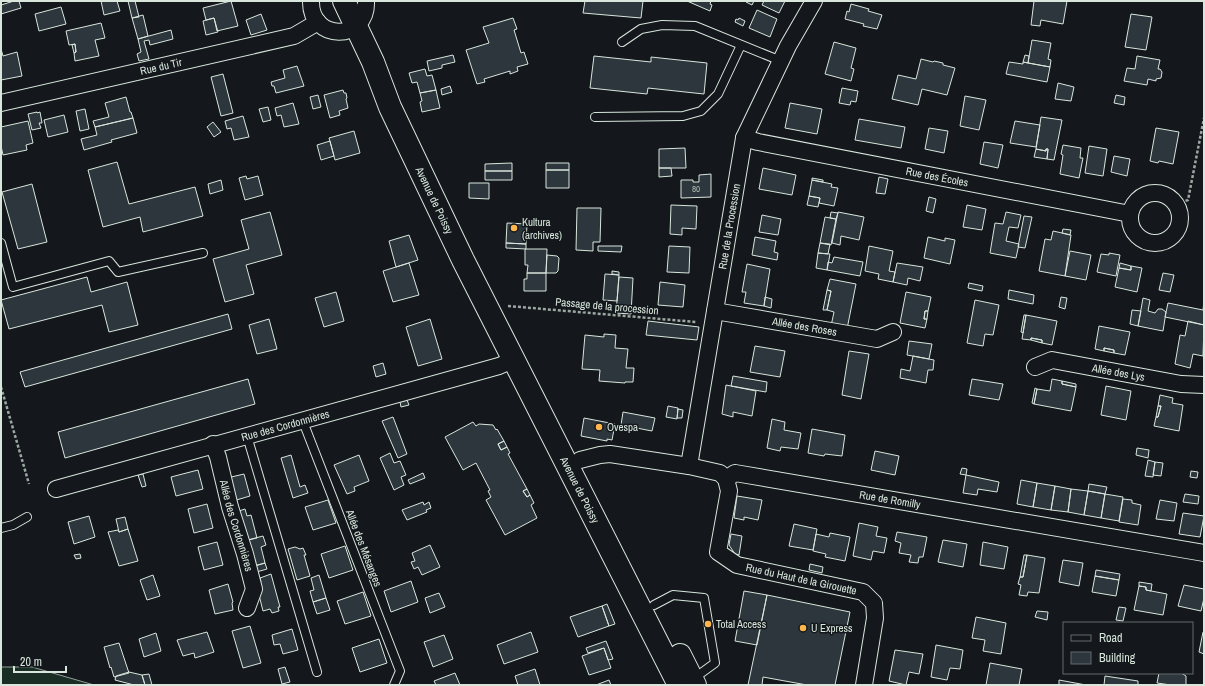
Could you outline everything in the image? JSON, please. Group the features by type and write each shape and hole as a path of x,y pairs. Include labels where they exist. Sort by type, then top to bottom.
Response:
{"main road":[{"path":"330,1 373,62 390,107 421,171"},
{"path":"344,1 350,29"},
{"name":"Avenue de Poissy","path":"421,171 472,255 500,305 520,357"},
{"name":"Avenue de Poissy","path":"421,171 462,260 520,357 687,684"},
{"name":"Avenue de Poissy","path":"574,463 654,605 687,684"}],"street":[{"path":"311,1 313,16 318,22 329,30 350,29 364,16 367,7 366,1"},
{"name":"Rue de la Procession","path":"689,466 744,138 788,46 814,1"},
{"name":"Rue du Tir","path":"1,103 294,36 318,22"},
{"name":"Rue des Écoles","path":"744,138 1130,214"},
{"path":"1150,194 1162,194 1170,198 1176,204 1180,220 1174,234 1168,240 1161,243 1145,242 1133,231 1130,223 1130,214 1138,199 1150,194"},
{"name":"Allée des Roses","path":"714,318 877,339 893,332"},
{"name":"Rue des Cordonnières","path":"56,488 499,366 520,357"},
{"name":"Allée des Lys","path":"1035,367 1052,360 1181,384 1204,386"},
{"name":"Allée des Cordonnières","path":"213,444 218,457 230,507 254,589 247,608"},
{"path":"574,463 600,455 610,454 635,464 689,466 720,473 726,479"},
{"name":"Rue de Romilly","path":"726,479 735,473 1204,553"},
{"name":"Rue du Haut de la Girouette","path":"726,479 729,491 718,552 737,565 862,592 874,603 875,618 864,685"}],"lane":[{"path":"622,42 641,29 662,25 695,26 781,61"},
{"path":"595,116 683,116 701,111 718,94 741,44"},
{"path":"1,243 13,287 109,261 118,272 203,253"},
{"name":"Allée des Mésanges","path":"302,420 400,671 394,685"},
{"path":"247,436 317,672"},
{"path":"1,528 13,526 27,517"},
{"path":"654,605 673,595 704,598 715,663 687,684"}],"path":[{"path":"1176,204 1188,200 1204,118"},
{"name":"Passage de la procession","path":"500,305 714,318"},
{"path":"1,387 29,484"}],"green space":[{"path":"1,667 32,667 94,685 1,685"}],"building":[{"path":"19,1 21,8 1,14 1,5"},
{"path":"101,1 117,1 120,11 104,15"},
{"path":"128,1 135,1 139,17 132,18"},
{"path":"231,1 238,26 217,31 214,18 206,20 203,8"},
{"path":"585,1 643,1 641,18 583,13"},
{"path":"687,1 711,1 710,4 712,5 710,11"},
{"path":"754,1 752,5 746,2"},
{"path":"764,1 785,1 779,13 762,5"},
{"path":"1034,1 1067,1 1063,24 1041,20 1040,26 1031,25"},
{"path":"851,4 869,9 868,11 882,15 877,29 863,26 864,24 845,19"},
{"path":"61,7 66,24 39,31 35,14"},
{"path":"757,10 777,19 770,37 749,28"},
{"path":"261,14 267,30 251,35 246,20"},
{"path":"1131,14 1152,17 1146,50 1125,47"},
{"path":"143,15 148,36 138,39 132,18"},
{"path":"214,18 218,32 206,35 203,21"},
{"path":"513,18 517,29 514,30 521,53 524,52 528,64 517,67 518,71 510,74 510,71 484,79 485,82 477,84 466,50 489,43 483,27"},
{"path":"739,18 745,21 743,26 735,22 736,19 738,20"},
{"path":"101,23 105,38 95,40 99,56 75,61 75,44 69,45 66,31"},
{"path":"171,30 173,39 150,45 149,40 144,41 149,59 139,61 137,54 141,52 138,39"},
{"path":"1032,40 1051,43 1048,59 1051,60 1050,67 1028,63"},
{"path":"834,42 856,48 851,68 854,69 851,81 825,74"},
{"path":"75,44 76,52 74,53 72,45"},
{"path":"1,49 3,56 17,52 22,76 1,80"},
{"path":"453,55 455,62 442,65 442,68 429,71 427,61"},
{"path":"1025,55 1029,56 1028,63 1023,62"},
{"path":"594,56 651,62 651,57 707,63 704,94 648,88 647,94 590,88"},
{"path":"1137,56 1160,60 1158,69 1162,72 1161,78 1156,79 1156,81 1148,79 1147,85 1124,81 1127,68 1135,69"},
{"path":"921,59 943,63 943,65 955,68 947,95 922,89 918,105 892,99 898,75 916,79"},
{"path":"1009,62 1023,64 1023,62 1050,67 1047,82 1006,74"},
{"path":"297,66 304,86 276,93 271,82 285,78 283,70"},
{"path":"425,69 427,76 432,75 436,90 420,93 417,82 412,83 409,73"},
{"path":"223,74 233,113 221,116 211,77"},
{"path":"1058,83 1074,87 1071,101 1055,99"},
{"path":"450,86 452,92 442,95 441,89"},
{"path":"842,88 858,91 856,102 851,101 850,105 839,103"},
{"path":"343,90 344,93 346,93 348,108 339,111 340,115 330,118 324,95"},
{"path":"436,90 440,108 422,112 420,93"},
{"path":"318,95 321,107 313,109 310,97"},
{"path":"1116,95 1125,97 1124,105 1114,103"},
{"path":"965,96 986,100 979,130 960,126"},
{"path":"126,97 133,118 95,127 93,121 109,117 105,103"},
{"path":"293,103 299,124 284,127 281,115 277,116 275,108"},
{"path":"790,103 822,109 817,134 785,128"},
{"path":"268,107 271,120 263,122 259,109"},
{"path":"85,109 89,129 80,131 76,111"},
{"path":"40,112 42,123 39,123 41,128 32,130 28,114"},
{"path":"64,115 68,132 48,137 44,120"},
{"path":"243,116 249,137 234,140 231,128 227,129 225,121"},
{"path":"1041,117 1062,120 1054,160 1047,159 1048,149 1046,149 1046,151 1036,149"},
{"path":"133,118 137,133 111,140 112,142 84,150 81,139 97,135 95,127"},
{"path":"859,119 905,127 901,148 855,140"},
{"path":"28,121 33,143 26,145 27,150 3,155 1,146 1,127"},
{"path":"1015,121 1040,125 1036,147 1010,143"},
{"path":"213,122 221,132 214,137 207,127"},
{"path":"929,128 948,131 944,153 925,149"},
{"path":"1156,128 1179,132 1173,164 1150,161"},
{"path":"354,131 360,153 335,160 329,138"},
{"path":"330,141 334,156 321,160 317,145"},
{"path":"984,142 1003,145 998,168 980,164"},
{"path":"1063,145 1081,148 1080,158 1083,158 1079,178 1060,174"},
{"path":"1089,146 1107,149 1103,176 1085,173"},
{"path":"685,148 686,168 659,168 659,149"},
{"path":"1036,149 1046,151 1046,149 1048,149 1047,159 1034,157"},
{"path":"1114,156 1130,159 1127,176 1111,172"},
{"path":"117,162 129,204 195,187 203,216 143,232 140,217 103,227 88,170"},
{"path":"512,163 512,171 485,171 485,164"},
{"path":"546,163 569,163 569,170 546,170"},
{"path":"659,168 671,168 672,176 659,177"},
{"path":"763,168 796,175 792,195 759,189"},
{"path":"546,170 569,170 569,188 546,188"},
{"path":"485,171 512,171 512,180 485,180"},
{"path":"711,174 711,197 681,198 681,180 693,180 693,182 699,182 699,175"},
{"path":"246,176 247,179 258,176 263,195 245,200 239,178"},
{"path":"879,177 888,179 885,194 876,193"},
{"path":"812,178 823,180 823,182 812,180"},
{"path":"221,180 223,190 210,194 208,184"},
{"path":"812,180 832,184 831,187 838,188 834,206 819,203 820,198 809,196"},
{"path":"469,183 489,183 489,199 469,198"},
{"path":"32,184 47,242 18,249 2,192"},
{"path":"809,196 820,198 818,207 807,205"},
{"path":"929,197 936,199 933,213 926,211"},
{"path":"671,205 697,206 696,229 682,228 682,235 670,234"},
{"path":"967,205 986,209 982,230 963,227"},
{"path":"577,208 601,208 600,242 593,242 593,251 576,250"},
{"path":"270,212 282,255 246,265 254,294 225,302 213,259 249,249 241,220"},
{"path":"831,212 838,213 836,219 830,218"},
{"path":"838,212 864,217 859,240 841,236 840,245 832,243"},
{"path":"1006,212 1021,215 1018,228 1009,227 1006,241 1019,244 1016,258 990,253 995,223 1003,224"},
{"path":"762,215 781,219 778,235 759,232"},
{"path":"1024,216 1032,217 1025,248 1018,247"},
{"path":"825,217 836,219 831,245 820,243"},
{"path":"507,223 527,224 526,244 506,243"},
{"path":"1063,229 1071,230 1070,235 1062,233"},
{"path":"1053,231 1071,235 1065,276 1039,271 1045,239 1051,240"},
{"path":"409,235 418,260 396,267 389,241"},
{"path":"755,237 776,241 774,252 778,253 777,260 752,255"},
{"path":"928,237 945,241 945,238 955,240 950,264 924,258"},
{"path":"506,243 526,244 526,249 506,248"},
{"path":"820,243 830,244 828,254 818,253"},
{"path":"598,246 622,246 621,252 598,251"},
{"path":"669,246 690,247 689,273 667,272"},
{"path":"869,246 893,251 889,271 895,272 893,282 878,279 879,274 865,271"},
{"path":"525,249 547,249 546,273 527,273 528,265 525,265"},
{"path":"1070,251 1091,255 1086,280 1065,276"},
{"path":"818,253 830,254 827,270 816,268"},
{"path":"1109,253 1120,255 1116,276 1097,272 1101,254 1109,255"},
{"path":"547,255 557,256 559,258 558,271 556,273 546,273"},
{"path":"834,257 863,262 860,276 827,270 828,262 832,263"},
{"path":"409,263 419,295 393,302 383,271"},
{"path":"897,263 923,267 920,281 908,278 907,285 893,282"},
{"path":"1120,263 1131,266 1131,270 1119,268"},
{"path":"747,264 770,269 764,306 744,303 746,292 742,292"},
{"path":"1131,266 1142,268 1137,292 1115,287 1119,268 1131,270"},
{"path":"612,271 619,272 619,275 612,274"},
{"path":"527,273 546,273 546,291 524,291 524,279 527,279"},
{"path":"1163,273 1174,275 1170,292 1159,290"},
{"path":"605,274 619,275 617,301 603,300"},
{"path":"87,277 91,292 127,282 138,325 109,332 102,305 9,329 1,300"},
{"path":"619,277 633,278 631,314 616,313"},
{"path":"830,279 856,284 847,329 831,326 834,312 827,310 831,291 827,290"},
{"path":"660,282 685,285 683,307 658,305"},
{"path":"969,283 983,286 982,291 968,288"},
{"path":"827,290 831,291 827,310 823,310"},
{"path":"1009,290 1034,295 1033,304 1008,299"},
{"path":"336,292 344,321 324,327 315,298"},
{"path":"906,292 931,297 928,311 925,311 924,319 927,319 925,328 900,323"},
{"path":"765,297 772,299 771,308 764,306"},
{"path":"1061,297 1067,298 1065,309 1059,307"},
{"path":"1143,298 1150,300 1148,311 1155,313 1158,309 1162,309 1166,312 1163,331 1138,326"},
{"path":"975,300 999,305 993,335 985,334 983,346 967,343"},
{"path":"1204,301 1204,325 1165,317 1168,303 1203,310"},
{"path":"1132,310 1141,311 1138,326 1130,324"},
{"path":"925,311 928,311 927,319 924,319"},
{"path":"228,314 232,329 25,387 20,372"},
{"path":"1024,315 1026,315 1023,333 1021,332"},
{"path":"1026,315 1057,321 1052,345 1042,343 1042,340 1031,338 1031,340 1022,339"},
{"path":"269,319 277,349 257,354 249,325"},
{"path":"430,319 442,359 418,366 406,327"},
{"path":"648,321 699,327 697,340 646,335"},
{"path":"1188,321 1204,325 1203,356 1193,354 1190,368 1175,364 1180,335 1185,336"},
{"path":"1099,326 1130,332 1125,355 1114,353 1114,350 1104,348 1104,351 1095,349"},
{"path":"604,334 616,335 615,348 628,349 626,368 634,368 633,382 625,383 599,381 600,370 582,369 585,335 604,337"},
{"path":"1031,338 1042,340 1042,343 1031,340"},
{"path":"909,341 932,344 929,359 907,355"},
{"path":"755,346 785,351 780,377 750,372"},
{"path":"1104,348 1114,350 1114,353 1104,351"},
{"path":"849,351 869,354 861,399 842,395"},
{"path":"913,356 934,360 933,370 928,370 926,383 900,378 901,369 910,371"},
{"path":"383,363 386,374 376,377 373,366"},
{"path":"733,376 767,382 766,392 731,386"},
{"path":"248,379 255,404 65,458 58,432"},
{"path":"972,379 1003,384 999,400 969,395"},
{"path":"1052,379 1062,381 1062,384 1076,387 1071,411 1034,404 1037,389 1050,391"},
{"path":"1062,381 1076,384 1076,387 1062,384"},
{"path":"726,385 756,391 752,416 733,412 733,417 722,414"},
{"path":"1106,386 1131,391 1126,420 1101,415"},
{"path":"1035,388 1037,389 1034,404 1032,403"},
{"path":"1160,395 1173,398 1172,403 1183,405 1179,431 1154,426 1161,406 1158,406"},
{"path":"407,400 409,405 401,407 400,402"},
{"path":"668,406 678,408 677,419 666,417"},
{"path":"1158,406 1161,406 1158,417 1156,417"},
{"path":"678,409 683,410 682,418 677,418"},
{"path":"623,412 655,418 652,431 621,425"},
{"path":"393,417 407,454 398,458 382,421"},
{"path":"584,418 615,424 612,440 607,439 607,441 581,436"},
{"path":"772,419 785,422 784,430 801,433 798,449 781,447 780,451 767,448"},
{"path":"473,422 476,426 479,424 493,425 496,430 497,429 504,441 498,444 501,450 507,447 510,453 508,454 527,489 523,491 527,497 530,495 534,503 531,505 537,518 505,535 486,500 491,497 488,491 490,490 476,463 463,470 445,437"},
{"path":"812,429 845,435 842,456 825,454 824,456 808,453"},
{"path":"504,441 507,447 501,450 498,444"},
{"path":"1137,448 1149,450 1148,458 1136,455"},
{"path":"875,451 899,456 895,475 871,470"},
{"path":"390,453 394,463 400,461 406,475 401,477 404,485 394,490 380,458"},
{"path":"291,455 300,487 305,485 308,493 293,498 281,458"},
{"path":"359,455 369,481 354,487 355,491 347,494 334,465"},
{"path":"1148,460 1155,462 1153,477 1145,476"},
{"path":"1155,462 1163,463 1161,476 1153,475"},
{"path":"962,468 967,469 966,475 960,474"},
{"path":"198,470 203,489 176,496 171,477"},
{"path":"1191,471 1198,472 1197,478 1190,477"},
{"path":"423,473 425,478 410,484 408,480"},
{"path":"143,474 146,486 142,487 138,475"},
{"path":"244,474 250,496 233,501 227,478"},
{"path":"966,475 999,482 997,492 978,489 977,495 963,493"},
{"path":"1021,480 1037,483 1033,507 1017,504"},
{"path":"1037,483 1055,486 1051,510 1033,507"},
{"path":"1089,484 1107,487 1105,494 1088,491"},
{"path":"1055,486 1071,489 1068,512 1051,510"},
{"path":"527,489 530,495 527,497 523,491"},
{"path":"1071,489 1088,491 1084,515 1068,512"},
{"path":"1088,491 1105,494 1101,518 1084,515"},
{"path":"1105,494 1123,497 1119,521 1101,518"},
{"path":"1185,494 1199,496 1198,504 1183,502"},
{"path":"737,496 762,500 758,520 744,517 744,520 734,518"},
{"path":"1123,499 1132,500 1132,503 1141,505 1138,525 1119,522"},
{"path":"328,500 336,523 313,530 305,507"},
{"path":"1160,500 1177,503 1174,521 1156,519"},
{"path":"423,502 424,505 429,502 431,508 426,510 427,512 407,520 402,510"},
{"path":"207,504 213,528 194,533 188,509"},
{"path":"245,509 247,516 251,515 257,538 244,541 236,512"},
{"path":"1183,513 1204,516 1200,537 1179,534"},
{"path":"89,516 95,537 74,544 68,522"},
{"path":"125,517 128,529 119,532 116,519"},
{"path":"859,523 878,527 876,536 887,538 884,553 873,551 871,560 853,556"},
{"path":"794,524 817,529 813,550 789,546"},
{"path":"128,529 138,561 119,566 108,532 118,530 119,532"},
{"path":"897,532 927,537 923,557 919,557 918,563 909,562 911,555 899,553 901,543 895,541"},
{"path":"830,533 850,537 845,561 825,557 826,554 813,551 816,534 829,537"},
{"path":"731,534 742,536 739,555 735,554 729,545"},
{"path":"263,536 266,545 261,547 265,563 251,567 244,541"},
{"path":"943,540 967,544 963,567 938,562"},
{"path":"217,542 223,565 204,570 198,547"},
{"path":"983,542 1008,547 1004,569 980,565"},
{"path":"430,545 440,567 422,575 418,567 414,569 411,562 415,561 412,553"},
{"path":"345,546 353,570 329,578 321,554"},
{"path":"295,547 300,549 303,548 306,555 304,555 310,576 297,580 288,549"},
{"path":"80,554 81,558 76,559 74,555"},
{"path":"1024,555 1027,555 1023,577 1020,577"},
{"path":"1027,555 1045,558 1039,593 1028,592 1027,596 1019,595 1021,585 1018,584 1020,577 1023,577"},
{"path":"1063,560 1083,563 1079,586 1059,582"},
{"path":"371,562 375,573 370,575 366,565"},
{"path":"265,563 267,569 253,573 251,567"},
{"path":"810,564 823,567 822,573 809,570"},
{"path":"1096,570 1120,574 1119,580 1095,576"},
{"path":"271,574 280,607 278,607 279,611 272,613 270,609 263,611 256,583 261,582 260,578"},
{"path":"153,575 160,596 147,600 140,580"},
{"path":"319,575 326,598 313,602 310,591 314,590 311,578"},
{"path":"1095,576 1119,580 1116,596 1092,592"},
{"path":"411,581 418,602 391,612 384,591"},
{"path":"1139,582 1152,584 1151,591 1146,590 1146,587 1139,586"},
{"path":"228,584 233,602 233,610 215,614 209,590"},
{"path":"1184,585 1204,589 1204,598 1201,611 1178,606"},
{"path":"1139,586 1146,587 1146,590 1167,594 1163,615 1134,610"},
{"path":"744,591 767,595 757,645 735,641"},
{"path":"363,592 371,616 345,624 337,601"},
{"path":"439,593 445,607 430,613 425,598"},
{"name":"U Express","path":"767,595 850,612 835,685 807,685 763,677 762,685 748,685"},
{"path":"326,598 330,610 317,614 313,602"},
{"path":"607,604 615,624 609,626 602,606"},
{"path":"602,606 609,626 578,637 570,617"},
{"path":"1119,607 1126,608 1123,621 1116,620"},
{"path":"1037,611 1048,612 1047,620 1035,617"},
{"path":"976,617 1006,623 1001,654 983,651 985,640 972,638"},
{"path":"250,626 261,663 243,668 232,631"},
{"path":"292,629 298,650 283,654 280,644 274,645 272,635"},
{"path":"207,632 214,652 195,658 194,653 183,656 177,640"},
{"path":"531,632 538,652 504,664 497,645"},
{"path":"1203,632 1204,633 1204,654 1199,652"},
{"path":"156,633 161,651 144,657 139,639"},
{"path":"444,635 453,659 433,667 424,642"},
{"path":"379,639 387,663 360,672 352,648"},
{"path":"606,641 613,659 608,660 604,648 588,653 586,648"},
{"path":"119,643 129,673 114,677 104,647"},
{"path":"936,645 963,650 960,669 950,668 947,680 931,677"},
{"path":"604,648 611,668 589,675 582,656"},
{"path":"895,650 923,654 919,674 909,672 906,685 889,681"},
{"path":"990,663 1022,669 1019,685 986,685"},
{"path":"285,667 290,682 282,684 278,669"},
{"path":"535,669 540,685 518,685 515,676"},
{"path":"129,672 142,675 145,685 134,685 115,680 116,676"},
{"path":"455,673 460,685 436,685 434,681"},
{"path":"149,674 152,685 145,685 142,675"},
{"path":"1159,674 1183,674 1186,676 1186,685 1157,683"},
{"path":"1105,676 1138,681 1138,685 1104,685"},
{"path":"609,680 611,685 596,685"},
{"path":"1059,680 1086,685 1059,685"}],"place":[{"name":"Kultura (archives)","path":"514,228"},
{"name":"Ovespa","path":"599,427"},
{"name":"Total Access","path":"708,624"},
{"name":"U Express","path":"803,628"}]}
